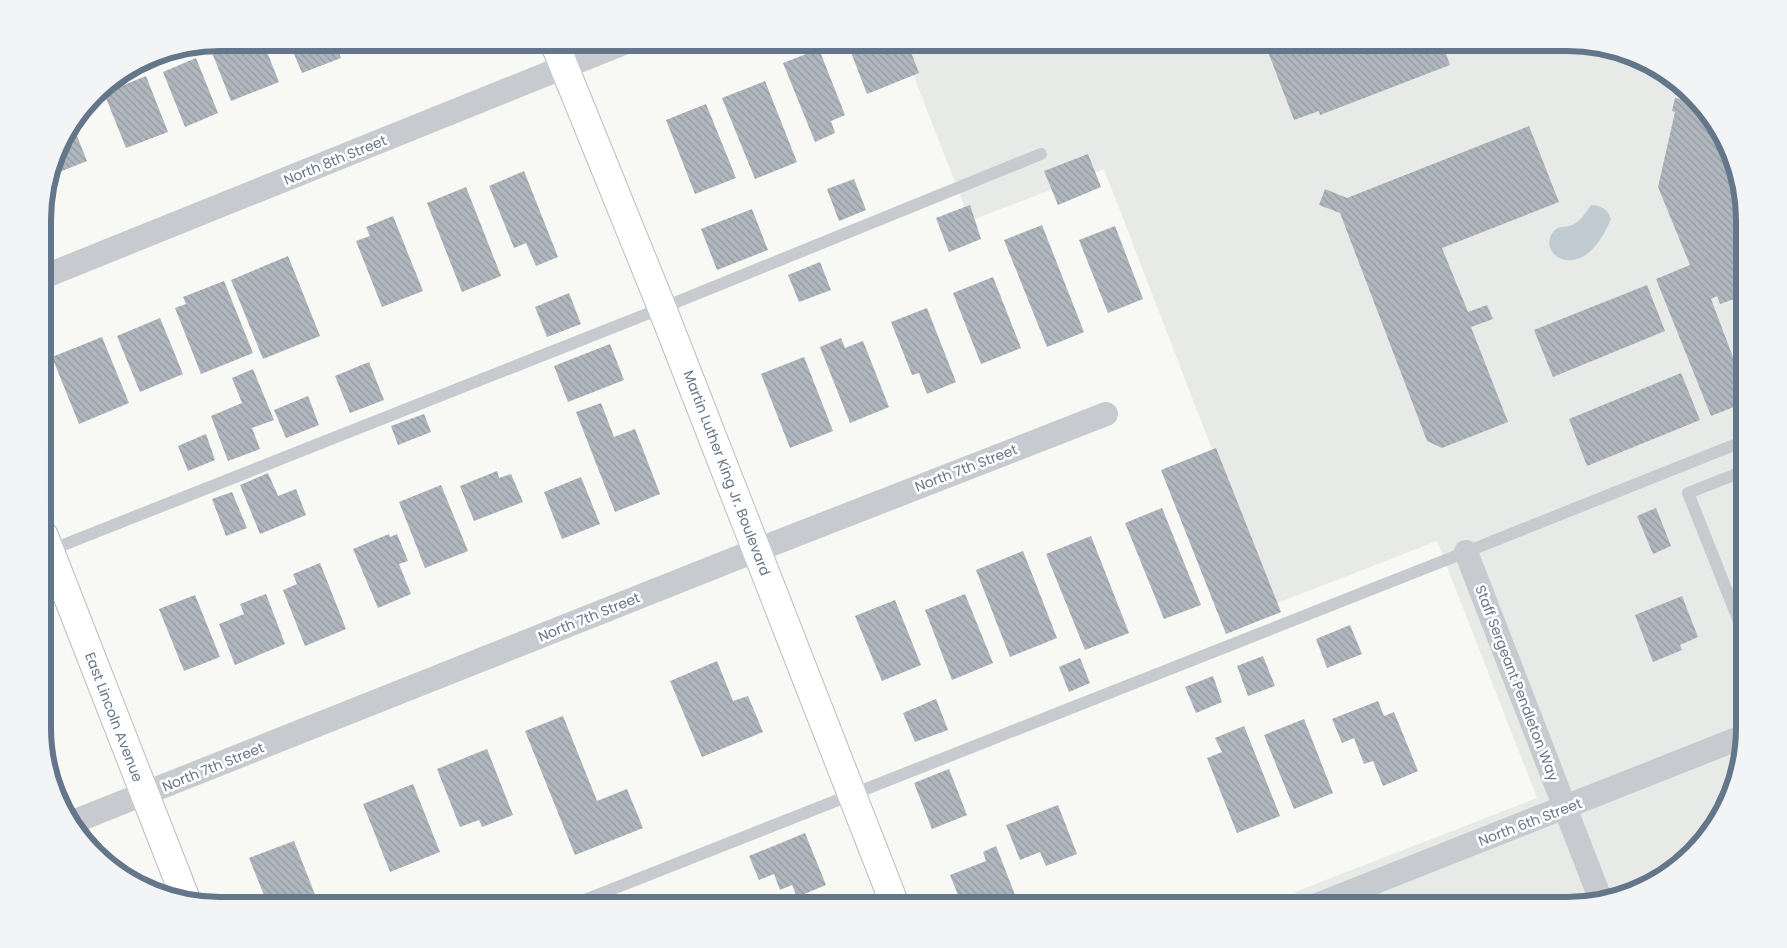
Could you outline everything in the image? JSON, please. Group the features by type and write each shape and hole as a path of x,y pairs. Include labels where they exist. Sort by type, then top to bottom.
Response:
{"main road":[{"name":"Martin Luther King Jr. Boulevard","path":"557,51 662,308 892,897"},
{"name":"East Lincoln Avenue","path":"51,560 183,892"}],"street":[{"name":"North 8th Street","path":"52,273 605,51"},
{"name":"North 7th Street","path":"79,820 757,550 1106,414"},
{"name":"Staff Sergeant Pendleton Way","path":"1466,552 1598,894"},
{"name":"North 6th Street","path":"1340,896 1735,740"}],"lane":[{"path":"51,545 662,308 1041,154"},
{"path":"593,897 1466,552 1736,443"},
{"path":"1736,474 1688,493 1736,614"}],"shaded area":[{"path":"904,51 1567,51 1600,54 1621,60 1651,74 1670,86 1701,117 1723,156 1730,177 1736,220 1736,728 1733,761 1727,782 1707,822 1694,839 1661,868 1621,888 1600,894 1578,896 1297,896 1295,892 1537,798 1437,541 1272,605 1104,169 970,221"},
{"path":"1591,205 1603,208 1608,212 1611,219 1603,236 1595,247 1580,258 1565,260 1559,258 1551,249 1550,237 1558,228 1570,226 1578,222"}],"building":[{"path":"267,51 279,82 231,101 212,52"},
{"path":"293,51 338,51 341,58 302,73"},
{"path":"814,51 820,51 845,115 831,121 835,133 815,142 783,63"},
{"path":"850,51 910,51 919,73 867,94"},
{"path":"1268,51 1445,51 1450,65 1320,115 1319,111 1294,120"},
{"path":"196,58 218,113 185,127 163,72"},
{"path":"146,76 168,132 126,148 106,98 103,99 113,89"},
{"path":"765,81 797,162 755,179 722,98"},
{"path":"1675,98 1685,100 1701,117 1723,156 1734,198 1736,220 1736,298 1720,304 1717,296 1711,299 1736,365 1736,406 1711,416 1656,279 1690,265 1658,187 1675,112 1672,111"},
{"path":"706,104 736,178 695,194 666,120"},
{"path":"1529,126 1559,202 1442,248 1468,312 1487,305 1493,319 1471,327 1508,422 1442,448 1427,441 1340,213 1319,205 1325,189 1347,198"},
{"path":"76,133 87,161 59,172 64,156"},
{"path":"1088,154 1101,187 1058,205 1044,171"},
{"path":"524,171 558,257 536,266 526,243 514,248 489,186"},
{"path":"854,179 866,210 839,221 827,189"},
{"path":"466,187 501,276 462,292 427,203"},
{"path":"970,205 981,239 949,252 936,218"},
{"path":"752,209 768,250 717,270 701,229"},
{"path":"393,216 423,291 382,307 356,241 370,236 366,227"},
{"path":"1042,225 1084,332 1047,347 1004,240"},
{"path":"1115,226 1143,299 1108,313 1079,240"},
{"path":"288,256 320,336 263,359 231,280"},
{"path":"820,262 831,290 799,302 788,275"},
{"path":"993,277 1021,348 981,364 953,293"},
{"path":"224,281 253,353 201,374 175,308 186,304 183,297"},
{"path":"1647,285 1665,331 1553,377 1534,330"},
{"path":"569,293 581,324 547,337 535,307"},
{"path":"927,308 956,382 927,394 919,373 912,375 891,322"},
{"path":"160,318 183,374 140,392 117,336"},
{"path":"102,337 129,403 79,424 52,357"},
{"path":"841,338 845,348 863,341 889,407 850,423 820,347"},
{"path":"610,344 624,380 568,402 554,366"},
{"path":"804,357 833,431 790,448 761,374"},
{"path":"369,362 384,400 350,413 335,376"},
{"path":"253,369 274,420 252,428 260,449 228,461 211,416 242,403 232,378"},
{"path":"1681,373 1700,420 1587,466 1569,419"},
{"path":"308,396 319,425 286,438 274,410"},
{"path":"601,403 614,437 635,429 660,494 615,512 576,412"},
{"path":"424,414 431,432 398,445 391,426"},
{"path":"206,434 215,460 188,471 178,446"},
{"path":"1216,448 1281,612 1226,634 1161,470"},
{"path":"497,471 499,478 511,474 523,502 474,521 460,486"},
{"path":"268,473 278,496 296,489 306,515 260,534 240,485"},
{"path":"581,477 600,524 562,539 544,492"},
{"path":"441,485 468,551 425,568 399,502"},
{"path":"232,492 247,528 226,536 212,499"},
{"path":"1162,508 1201,605 1164,619 1125,523"},
{"path":"1656,508 1671,546 1653,554 1637,516"},
{"path":"389,534 390,537 397,534 408,561 399,564 411,594 378,608 353,549"},
{"path":"1091,536 1129,633 1085,650 1046,554"},
{"path":"1023,551 1057,638 1010,657 976,570"},
{"path":"320,563 346,629 305,646 283,590 297,584 293,574"},
{"path":"266,594 285,644 235,665 219,624 244,614 240,604"},
{"path":"965,594 993,663 952,680 925,610"},
{"path":"195,595 220,657 184,671 159,609"},
{"path":"1682,596 1698,637 1680,645 1682,650 1653,662 1635,615"},
{"path":"895,600 921,665 882,681 855,616"},
{"path":"1350,625 1362,654 1327,668 1316,639"},
{"path":"1263,656 1275,686 1248,696 1237,666"},
{"path":"1080,658 1090,683 1069,692 1059,667"},
{"path":"717,661 733,701 748,696 763,732 702,757 670,681"},
{"path":"1213,676 1222,702 1196,713 1185,687"},
{"path":"936,699 948,730 915,742 903,713"},
{"path":"1378,701 1384,716 1394,712 1418,771 1383,786 1373,761 1364,764 1354,738 1342,743 1332,719"},
{"path":"563,716 597,801 627,789 643,828 575,855 525,731"},
{"path":"1304,719 1333,793 1294,809 1264,735"},
{"path":"1244,726 1280,816 1237,833 1207,758 1222,752 1215,738"},
{"path":"487,749 513,815 482,827 479,820 460,827 437,769"},
{"path":"949,769 967,815 932,829 914,783"},
{"path":"413,784 440,852 390,872 363,804"},
{"path":"1058,805 1077,854 1046,866 1040,852 1020,860 1006,825"},
{"path":"805,833 826,885 797,897 792,885 780,890 774,874 759,880 749,856"},
{"path":"294,841 316,897 265,897 249,858"},
{"path":"996,846 1016,896 959,896 950,875 986,861 983,852"}]}
